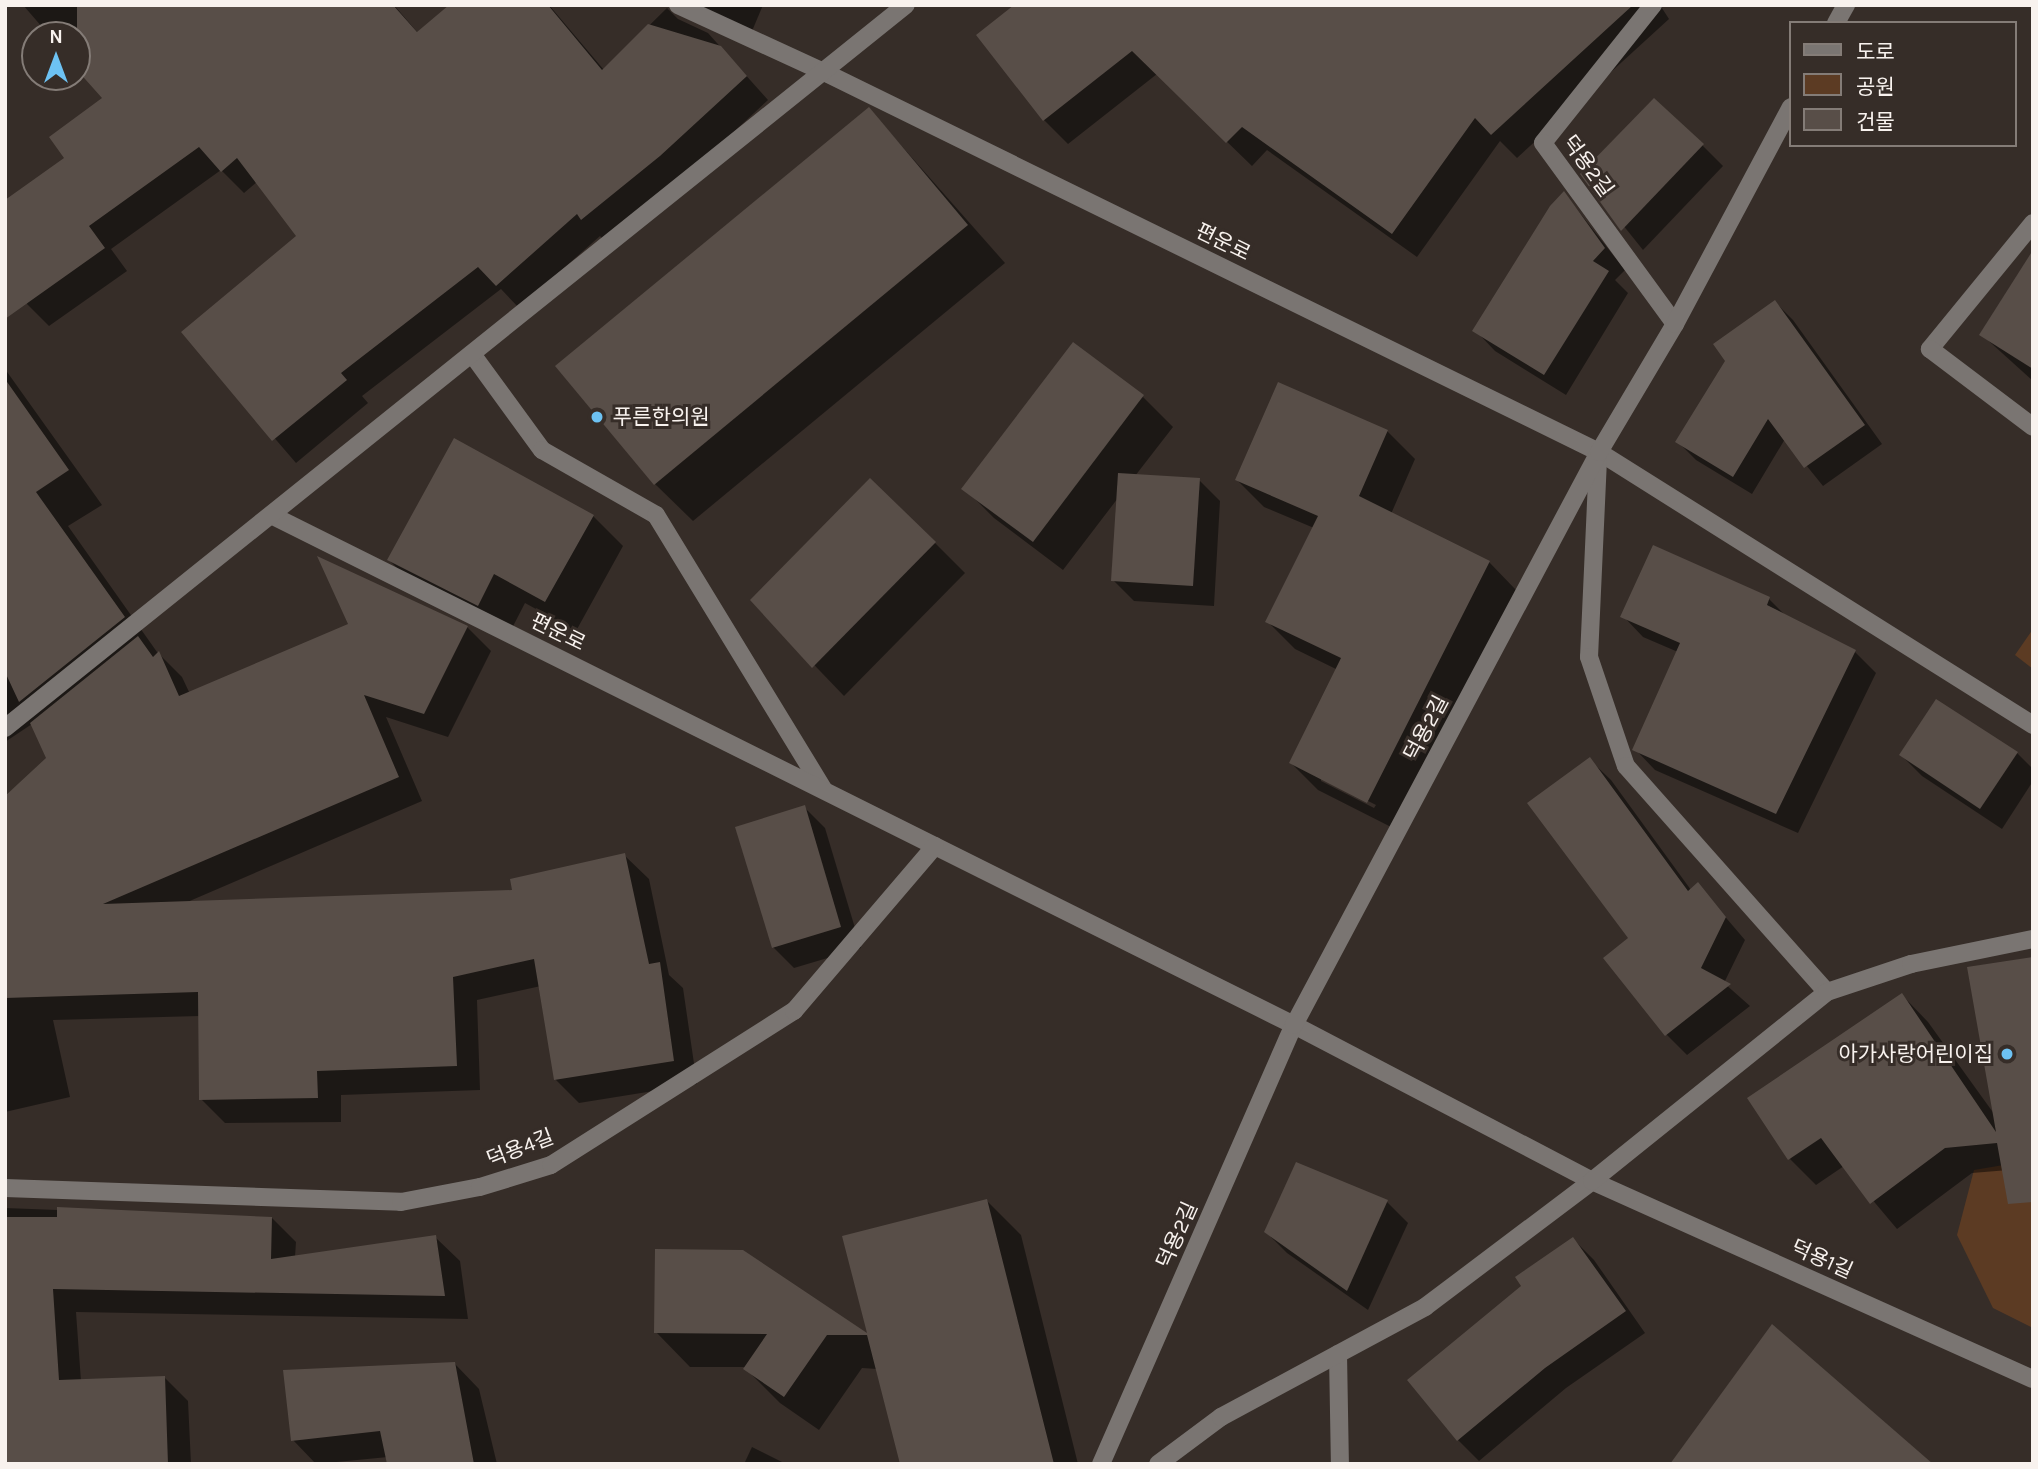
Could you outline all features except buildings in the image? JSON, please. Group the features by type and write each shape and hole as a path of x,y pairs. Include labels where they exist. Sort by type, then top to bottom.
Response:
{"street":[{"name":"편운로","path":"678,5 827,73 1599,452"},
{"path":"5,728 827,73 906,5"},
{"name":"덕용2길","path":"1653,5 1543,143 1675,324"},
{"path":"1837,21 1846,5"},
{"name":"덕용2길","path":"1101,1464 1294,1025 1599,452 1675,324 1790,109"},
{"path":"2033,223 1930,349 2033,427"},
{"path":"472,354 542,450 656,515 824,790"},
{"path":"1599,452 2033,724"},
{"name":"덕용2길","path":"1599,452 1589,657 1626,766 1827,992"},
{"name":"편운로","path":"271,515 935,846"},
{"path":"935,846 1294,1025 1592,1181"},
{"name":"덕용4길","path":"5,1188 401,1202 480,1187 551,1165 794,1011 935,846"},
{"path":"1158,1464 1221,1417 1424,1307 1592,1181 1827,992 1911,964 2033,939"},
{"name":"덕용1길","path":"1592,1181 2033,1379"},
{"path":"1338,1354 1340,1464"}],"green space":[{"path":"2033,629 2033,669 2015,655"},
{"path":"2033,1160 2033,1328 1993,1308 1957,1235 1974,1170"}],"place":[{"name":"푸른한의원","path":"597,417"},
{"name":"아가사랑어린이집","path":"2007,1054"}]}
